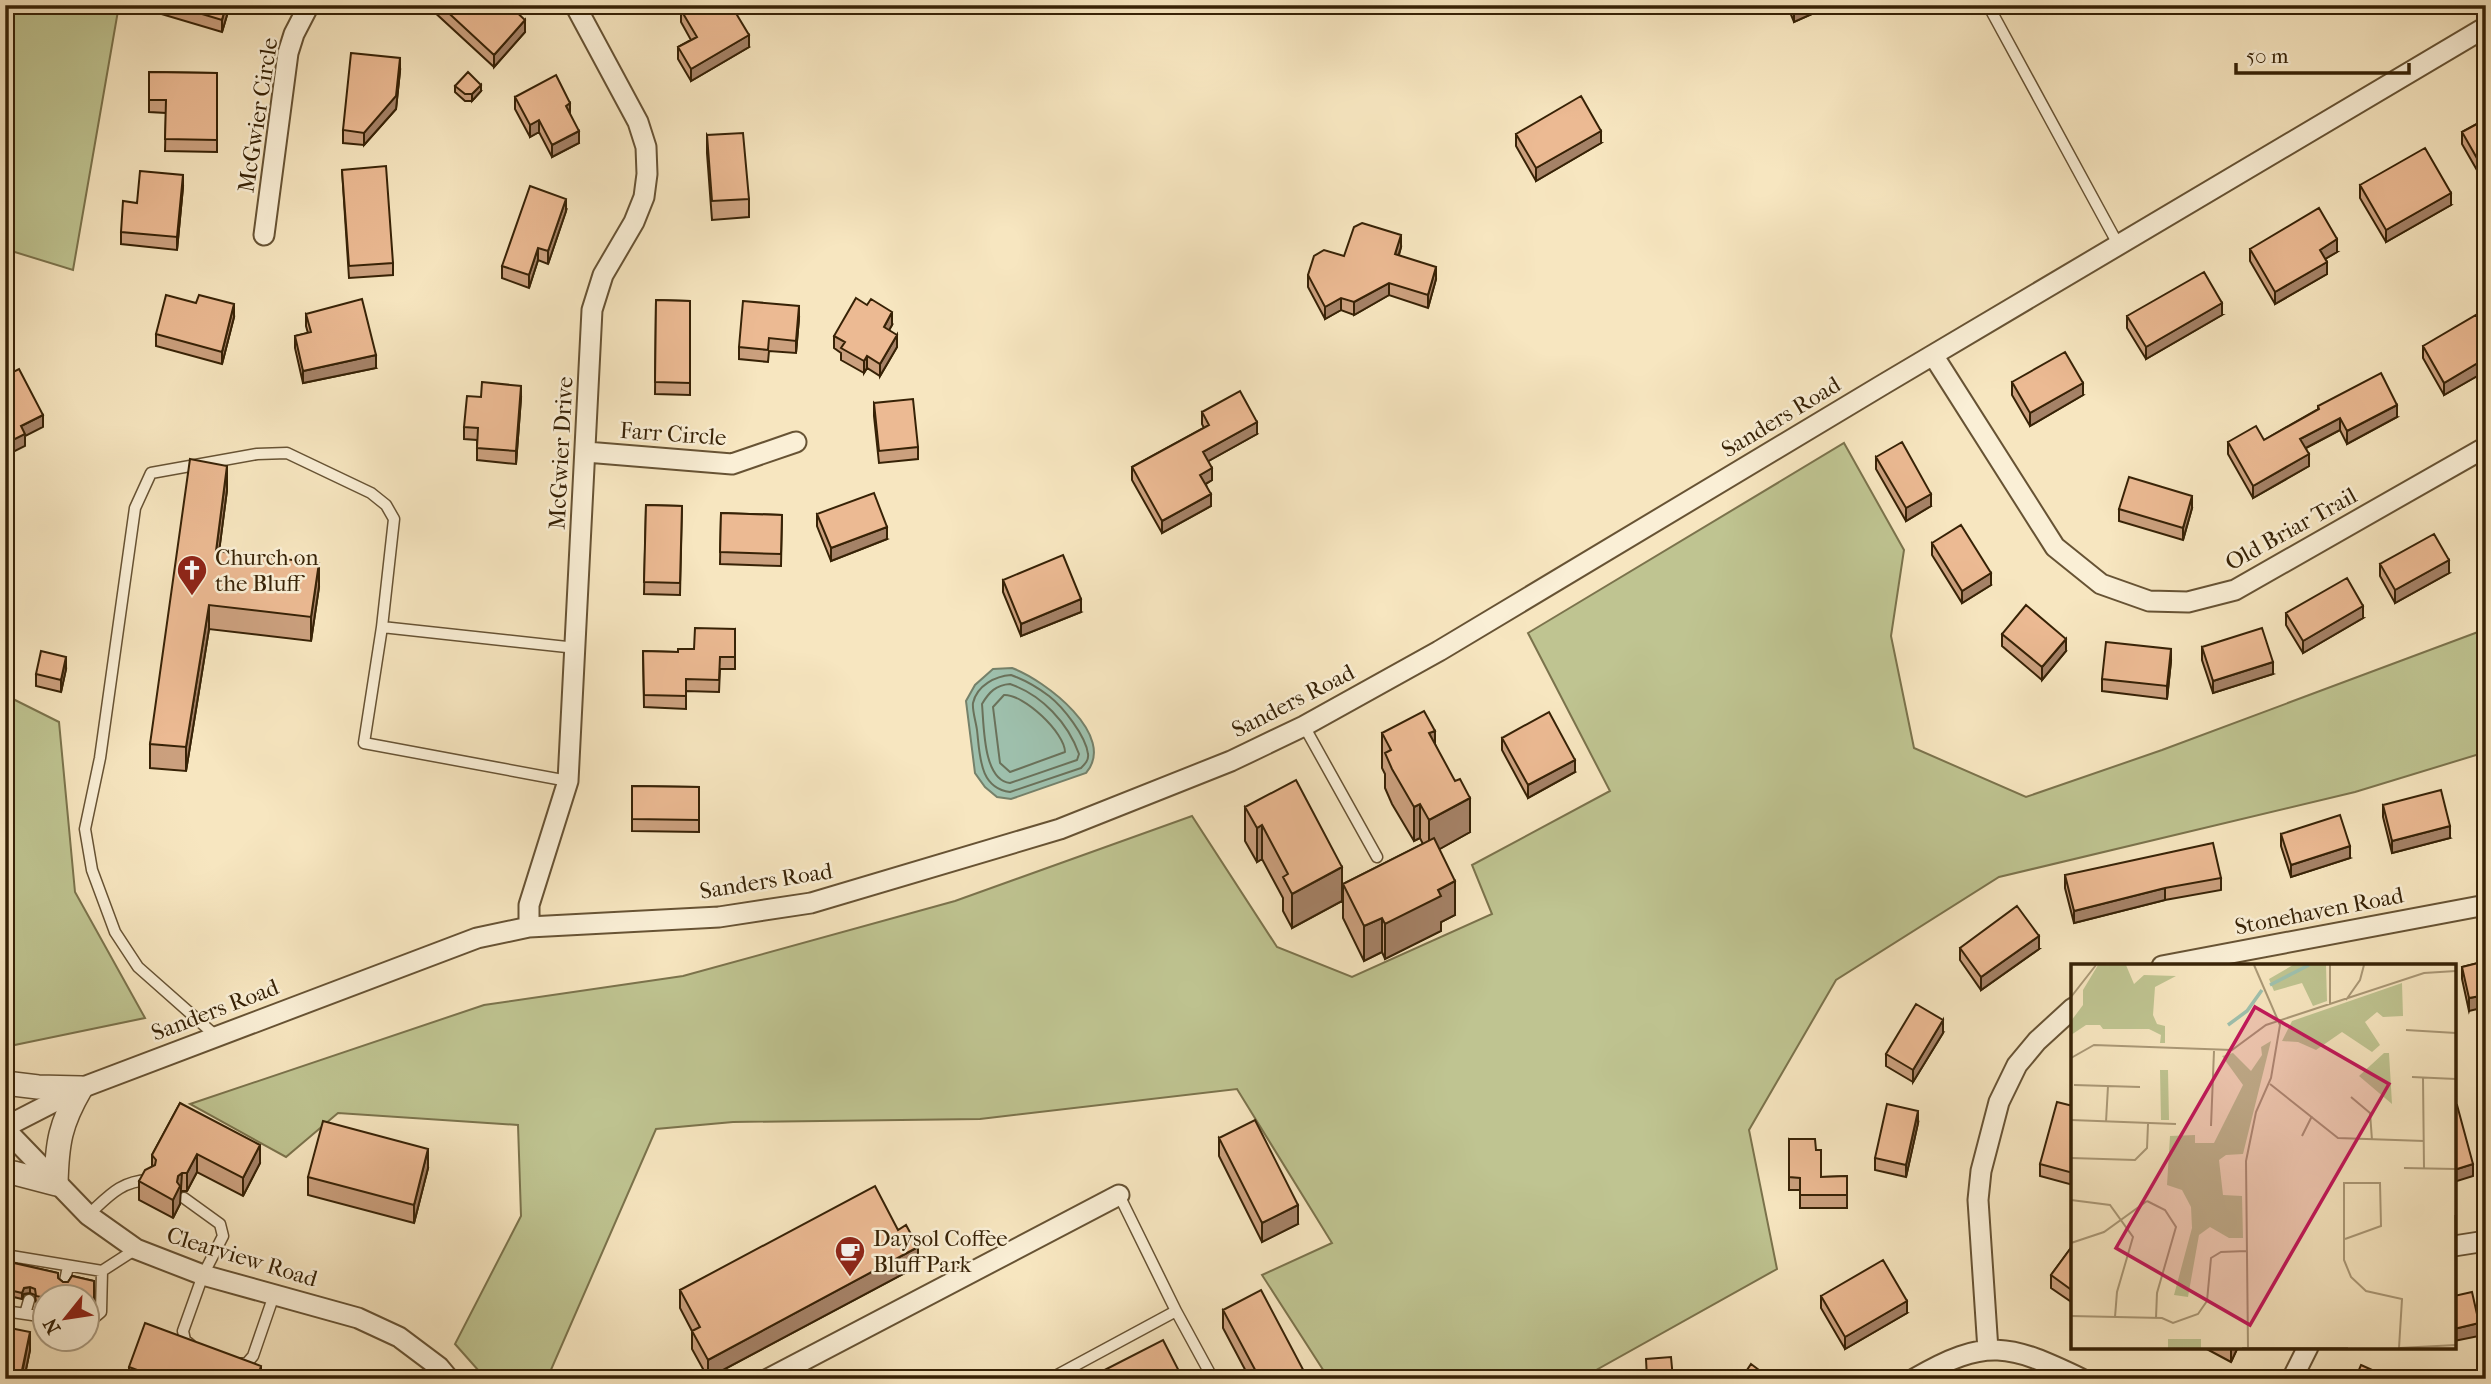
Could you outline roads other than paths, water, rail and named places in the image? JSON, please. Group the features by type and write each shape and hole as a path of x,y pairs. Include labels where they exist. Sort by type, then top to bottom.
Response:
{"street":[{"name":"McGwier Circle","path":"264,235 288,54 294,34 309,5"},
{"name":"McGwier Drive","path":"529,927 529,905 568,781 577,648 592,310 603,275 634,222 644,197 647,174 646,147 638,122 575,5"},
{"name":"Sanders Road","path":"5,1128 81,1088 477,938 529,927 719,917 811,903 1060,829 1221,765 1304,726 1439,651 2486,27"},
{"name":"Old Briar Trail","path":"1933,355 2056,547 2101,584 2149,600 2189,602 2235,590 2486,447"},
{"name":"Farr Circle","path":"586,452 732,464 796,443"},
{"name":"Stonehaven Road","path":"2173,964 2486,905"},
{"path":"1988,1350 1978,1200 1981,1171 1999,1101 2017,1065 2037,1041 2071,1010"},
{"path":"5,1083 81,1088"},
{"path":"5,1174 13,1173 56,1184 57,1143 69,1107 81,1088"},
{"name":"Clearview Road","path":"5,1128 88,1215 136,1249 203,1275 358,1318 400,1337 442,1374"},
{"path":"768,1379 1119,1195"},
{"path":"2456,1247 2486,1241"},
{"path":"2292,1379 2307,1349"},
{"path":"1914,1379 1961,1354 1988,1350 2016,1351 2039,1358 2081,1379"}],"lane":[{"path":"1988,5 2119,246"},
{"path":"216,1036 138,967 115,932 92,870 85,830 100,758 135,508 150,473 257,454 287,453 370,493 386,505 394,519 382,627 364,743 568,781"},
{"path":"382,627 577,648"},
{"path":"1304,726 1377,857"},
{"path":"88,1215 123,1184 149,1180"},
{"path":"1119,1195 1213,1379"},
{"path":"184,1198 220,1224 223,1236 203,1275 183,1331 185,1340 192,1347 204,1351"},
{"path":"6,1268 7,1256 102,1271 136,1249"},
{"path":"35,1274 38,1261"},
{"path":"65,1281 68,1266"},
{"path":"101,1282 102,1271"},
{"path":"226,1359 237,1364 247,1363 253,1356 274,1295"},
{"path":"25,1314 29,1300"},
{"path":"5,1311 32,1315"},
{"path":"1050,1379 1176,1311"}],"water":[{"path":"1012,668 1042,684 1073,711 1093,743 1093,758 1086,773 1011,799 997,797 975,773 966,701 975,685 993,669"}],"place":[{"name":"Church on the Bluff","path":"192,597"},
{"name":"Daysol Coffee Bluff Park","path":"850,1278"}]}
